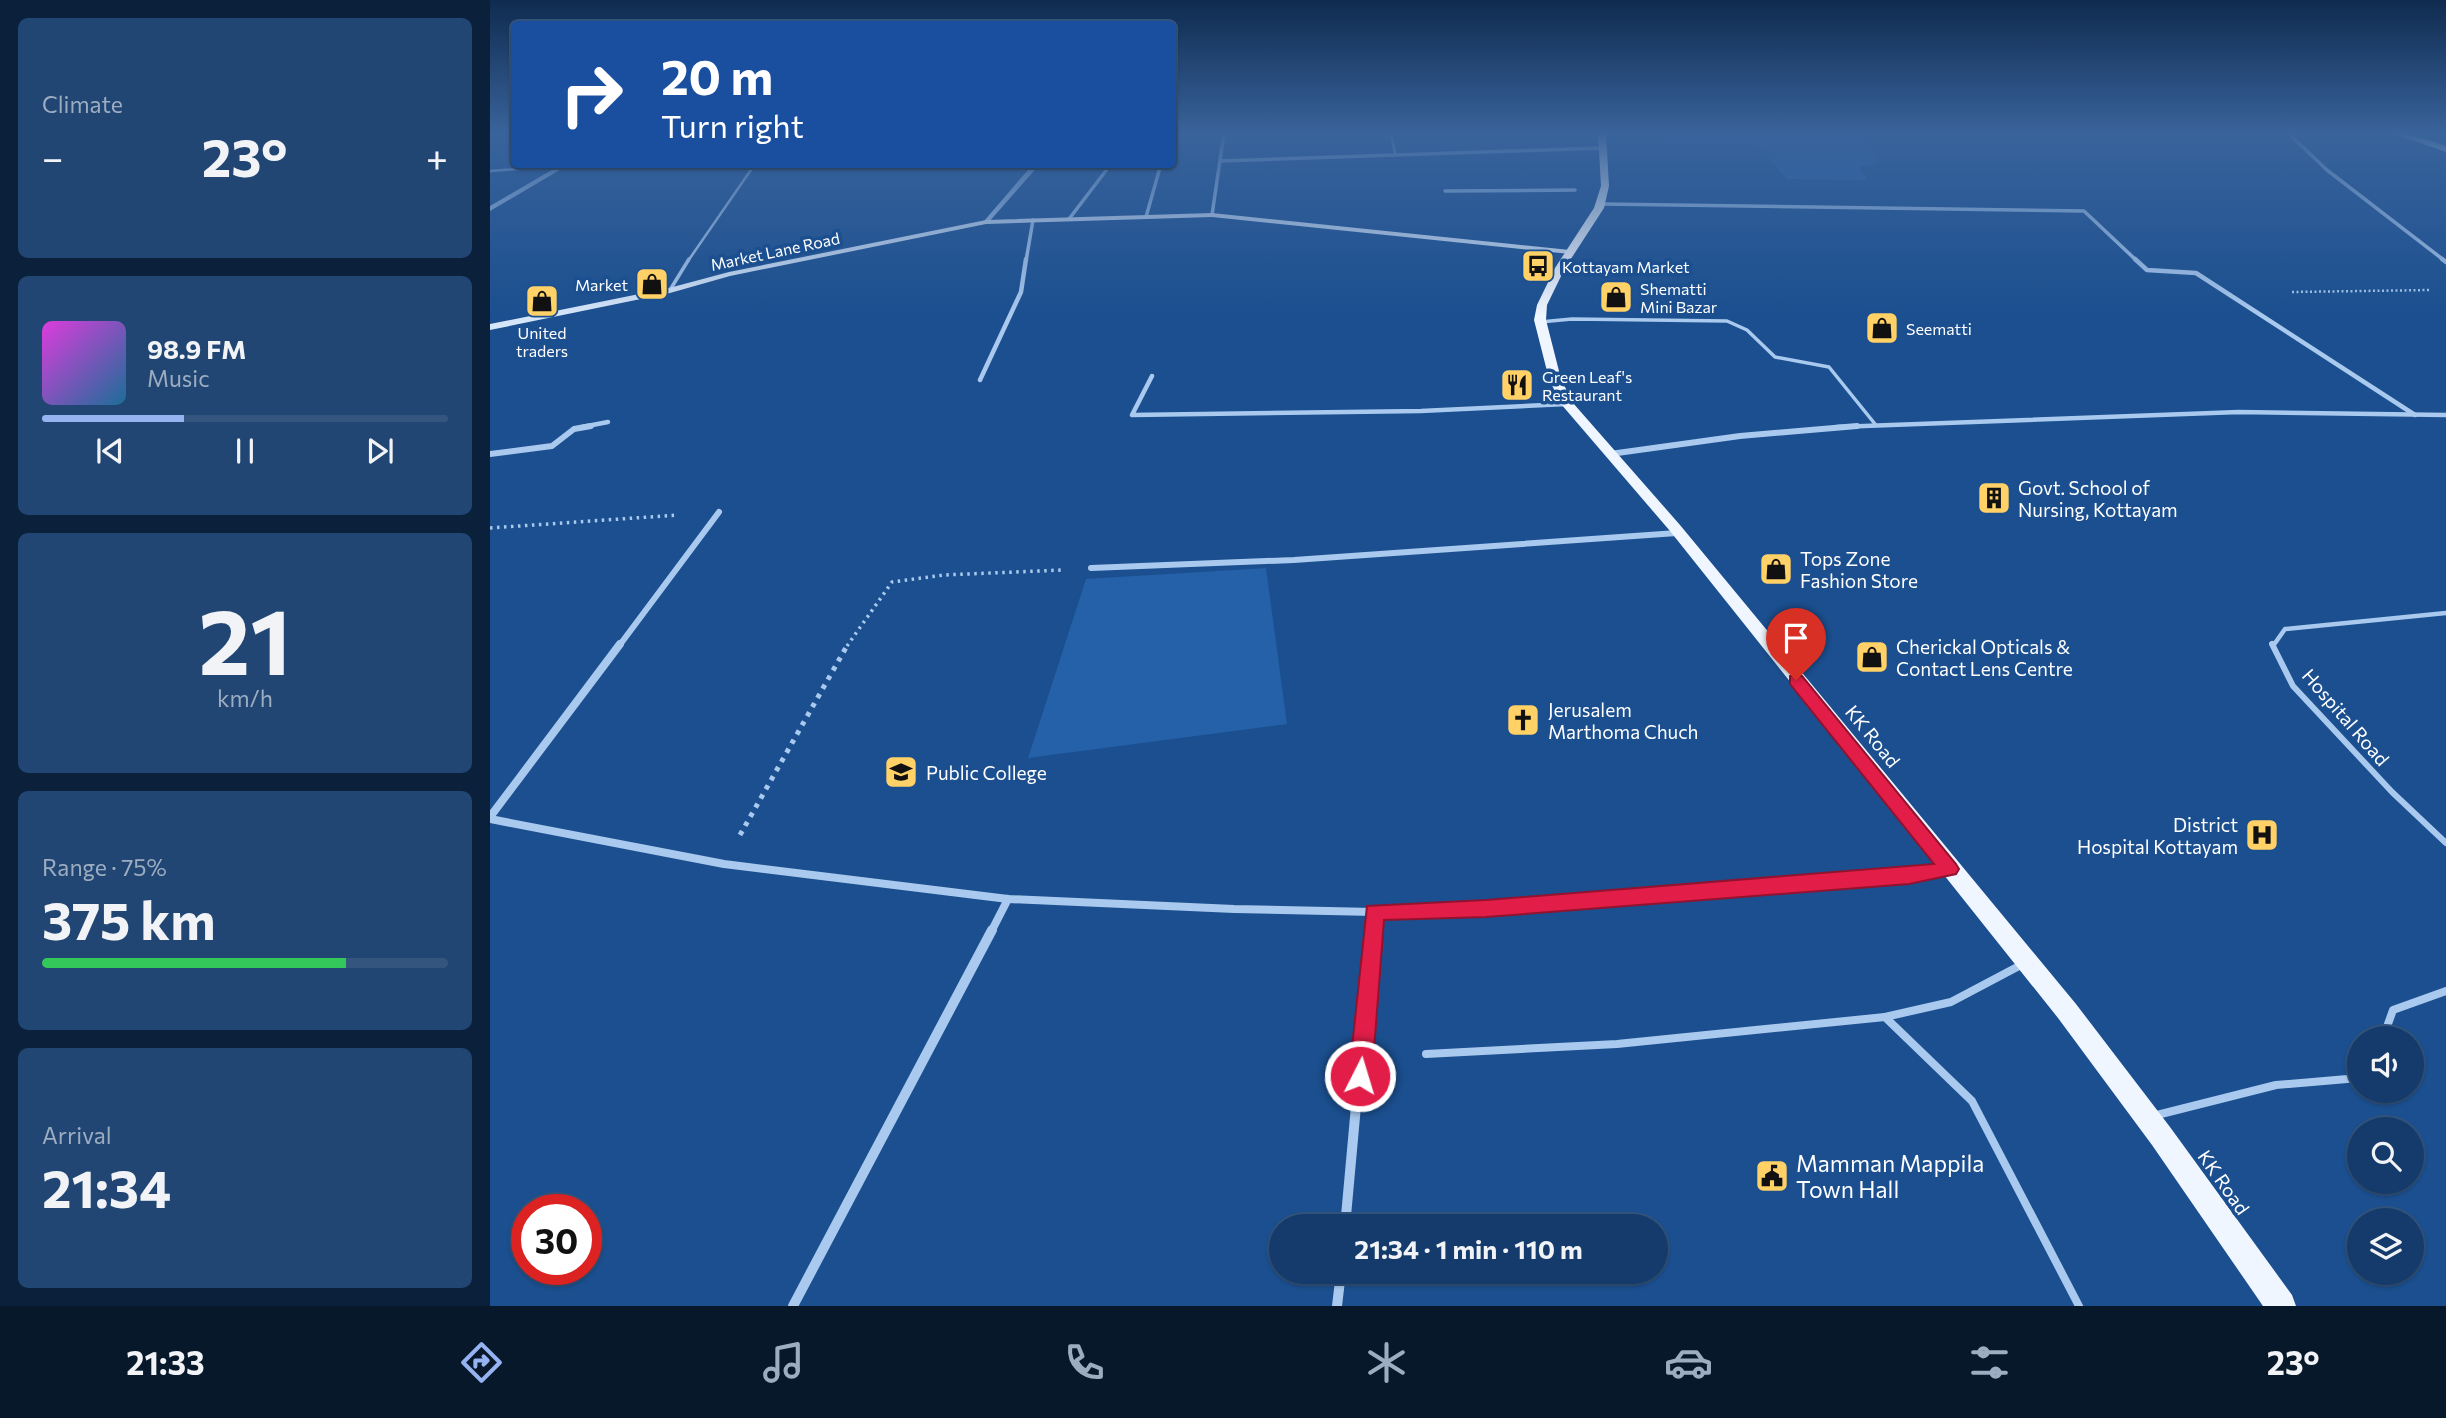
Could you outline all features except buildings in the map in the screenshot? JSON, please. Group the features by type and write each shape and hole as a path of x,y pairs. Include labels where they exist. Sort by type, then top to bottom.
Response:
{"main road":[{"path":"1540,321 1546,295 1570,252 1590,224 1603,194"},
{"name":"Market Lane Road","path":"490,327 670,290 729,274 986,222 1212,215 1570,252"},
{"name":"KK Road","path":"1540,321 1555,379 1567,404 1677,533 2026,963 2147,1118 2281,1306"}],"street":[{"path":"490,209 515,194"},
{"path":"986,222 1011,194"},
{"path":"1069,219 1088,194"},
{"path":"1146,217 1153,194"},
{"path":"1212,215 1215,194"},
{"path":"2358,194 2446,262"},
{"path":"1604,204 2084,211 2147,270 2196,273 2415,415"},
{"path":"980,380 1021,292 1033,220"},
{"path":"1152,376 1132,415 1421,411 1567,404"},
{"path":"1611,454 1740,436 1875,424 2239,412 2446,415"},
{"path":"490,454 552,446 565,439 574,429 608,422"},
{"path":"719,512 490,818 724,864 1008,899 1374,912 1486,909 1909,876 1949,869"},
{"path":"1091,568 1336,557 1677,533"},
{"path":"793,1306 1008,899"},
{"path":"1346,1214 1374,912"},
{"path":"1337,1306 1339,1284"}],"lane":[{"path":"670,290 704,234 733,194"},
{"path":"1540,321 1727,321 1745,325 1770,353 1797,363 1829,367 1875,424"},
{"name":"Hospital Road","path":"2446,613 2285,629 2272,644 2293,686 2392,792 2446,843"},
{"path":"1426,1054 1617,1045 1885,1017 1951,1002 2026,963"},
{"path":"2387,1026 2393,1010 2446,991"},
{"path":"1885,1017 1972,1101 2079,1306"},
{"path":"2147,1118 2276,1085 2347,1079"}],"path":[{"path":"2292,292 2432,290"},
{"path":"490,528 719,512"},
{"path":"724,864 855,631 892,582 944,575 1091,568"}],"shaded area":[{"path":"1266,568 1287,724 1028,758 1086,579"}],"place":[{"name":"Kottayam Market","path":"1538,266"},
{"name":"Market","path":"652,284"},
{"name":"Shematti Mini Bazar","path":"1616,297"},
{"name":"United traders","path":"542,301"},
{"name":"Seematti","path":"1882,328"},
{"name":"Green Leaf's Restaurant","path":"1517,385"},
{"name":"Govt. School of Nursing, Kottayam","path":"1994,498"},
{"name":"Tops Zone Fashion Store","path":"1776,569"},
{"name":"Cherickal Opticals & Contact Lens Centre","path":"1872,657"},
{"name":"Jerusalem Marthoma Chuch","path":"1523,720"},
{"name":"Public College","path":"901,772"},
{"name":"District Hospital Kottayam","path":"2262,835"},
{"name":"Mamman Mappila Town Hall","path":"1772,1176"}],"route":[{"path":"1360,1076 1374,912 1486,909 1909,876 1949,869 1796,680"}]}
